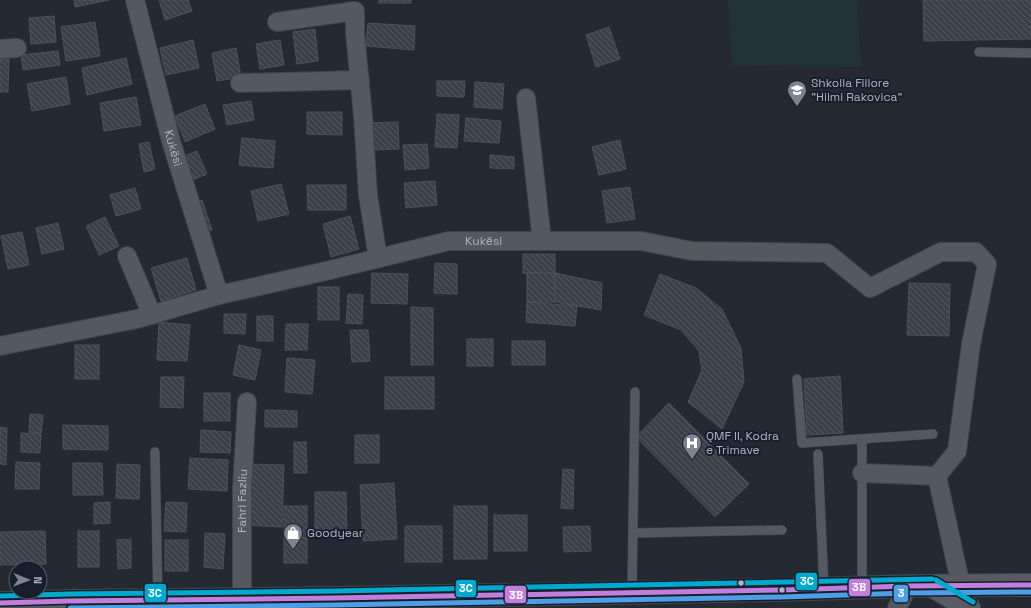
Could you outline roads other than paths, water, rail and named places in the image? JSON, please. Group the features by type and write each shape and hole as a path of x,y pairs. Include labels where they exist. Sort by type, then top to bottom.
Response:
{"main road":[{"path":"0,602 242,599 334,603 427,602 632,592 908,586 1031,586"}],"street":[{"name":"Kukësi","path":"135,0 172,141 219,295"},
{"path":"277,22 355,11 355,33 360,80 368,195 378,258"},
{"path":"240,83 360,80"},
{"path":"526,98 542,241"},
{"name":"Kukësi","path":"0,346 137,319 219,295 448,241 641,241 692,251 827,254 870,288 941,252 976,252 987,264 971,344 957,451 937,476"},
{"path":"127,256 152,314"},
{"name":"Fahri Fazliu","path":"242,599 242,488 247,402"},
{"path":"862,473 937,476 960,577"},
{"path":"897,608 908,586"},
{"path":"932,586 969,608"}],"lane":[{"path":"979,52 1031,52"},
{"path":"797,379 802,443 934,434"},
{"path":"632,592 635,392"},
{"path":"862,439 862,587"},
{"path":"155,452 158,600"},
{"path":"818,454 824,588"},
{"path":"633,533 782,530"}],"place":[{"name":"Shkolla Fillore \"Hilmi Rakovica\"","path":"797,107"},
{"name":"QMF II, Kodra e Trimave","path":"692,460"},
{"name":"Goodyear","path":"293,550"}]}
